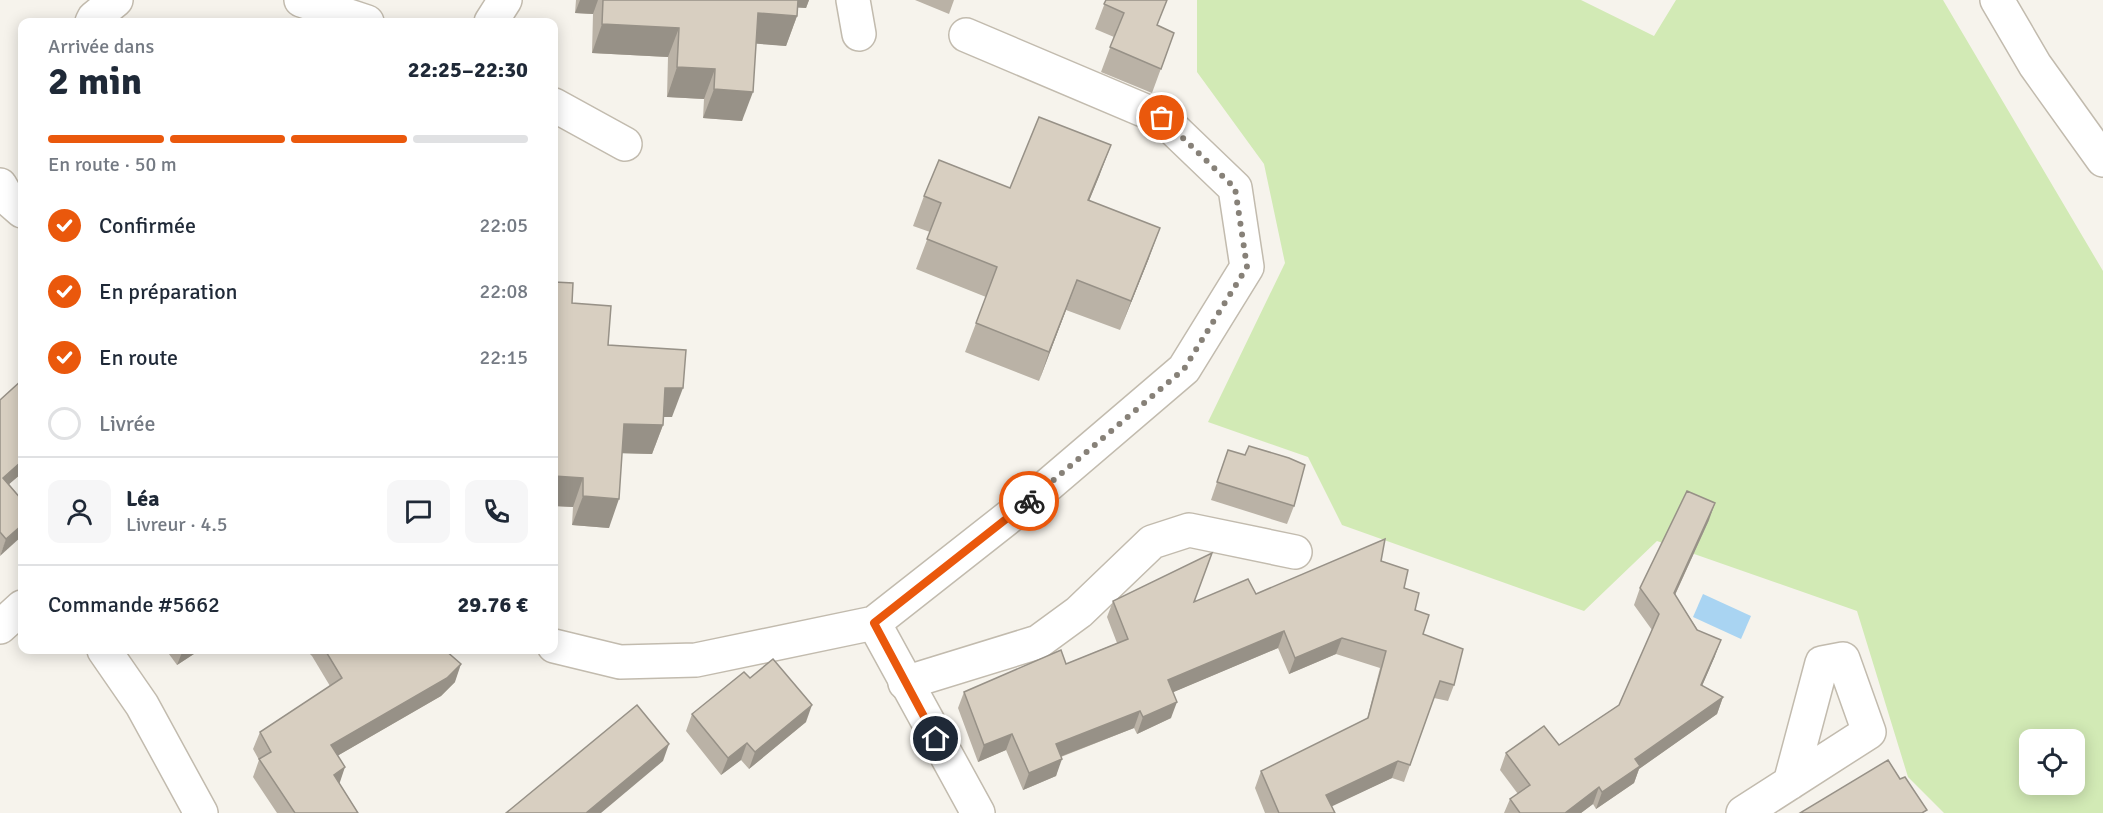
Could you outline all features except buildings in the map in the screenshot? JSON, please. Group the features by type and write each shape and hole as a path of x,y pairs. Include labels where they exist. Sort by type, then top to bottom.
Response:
{"street":[{"path":"94,18 116,0"},
{"path":"301,0 355,18"},
{"path":"494,18 505,0"},
{"path":"853,0 859,34"},
{"path":"1997,0 2035,65 2103,160"},
{"path":"558,647 620,662 696,660 874,623 1033,498 1184,369 1247,267 1235,188 1162,118 966,35"},
{"path":"558,107 624,144"},
{"path":"0,185 8,199 18,208"},
{"path":"905,683 1038,642 1079,612 1152,542 1189,530 1295,552"},
{"path":"0,627 18,611"},
{"path":"874,623 978,813"},
{"path":"107,654 142,705 201,813"},
{"path":"1743,813 1790,783"}],"green space":[{"path":"1197,0 1581,0 1654,36 1676,0 1943,0 2103,271 2103,813 1944,813 1908,777 1857,611 1657,541 1584,611 1342,525 1308,457 1208,422 1285,263 1264,164 1197,72"}],"water":[{"path":"1703,594 1751,616 1741,639 1693,617"}],"way so far":[{"path":"1029,501 1184,369 1247,267 1235,188 1162,118"}],"route":[{"path":"936,739 874,623 1029,501"}]}
